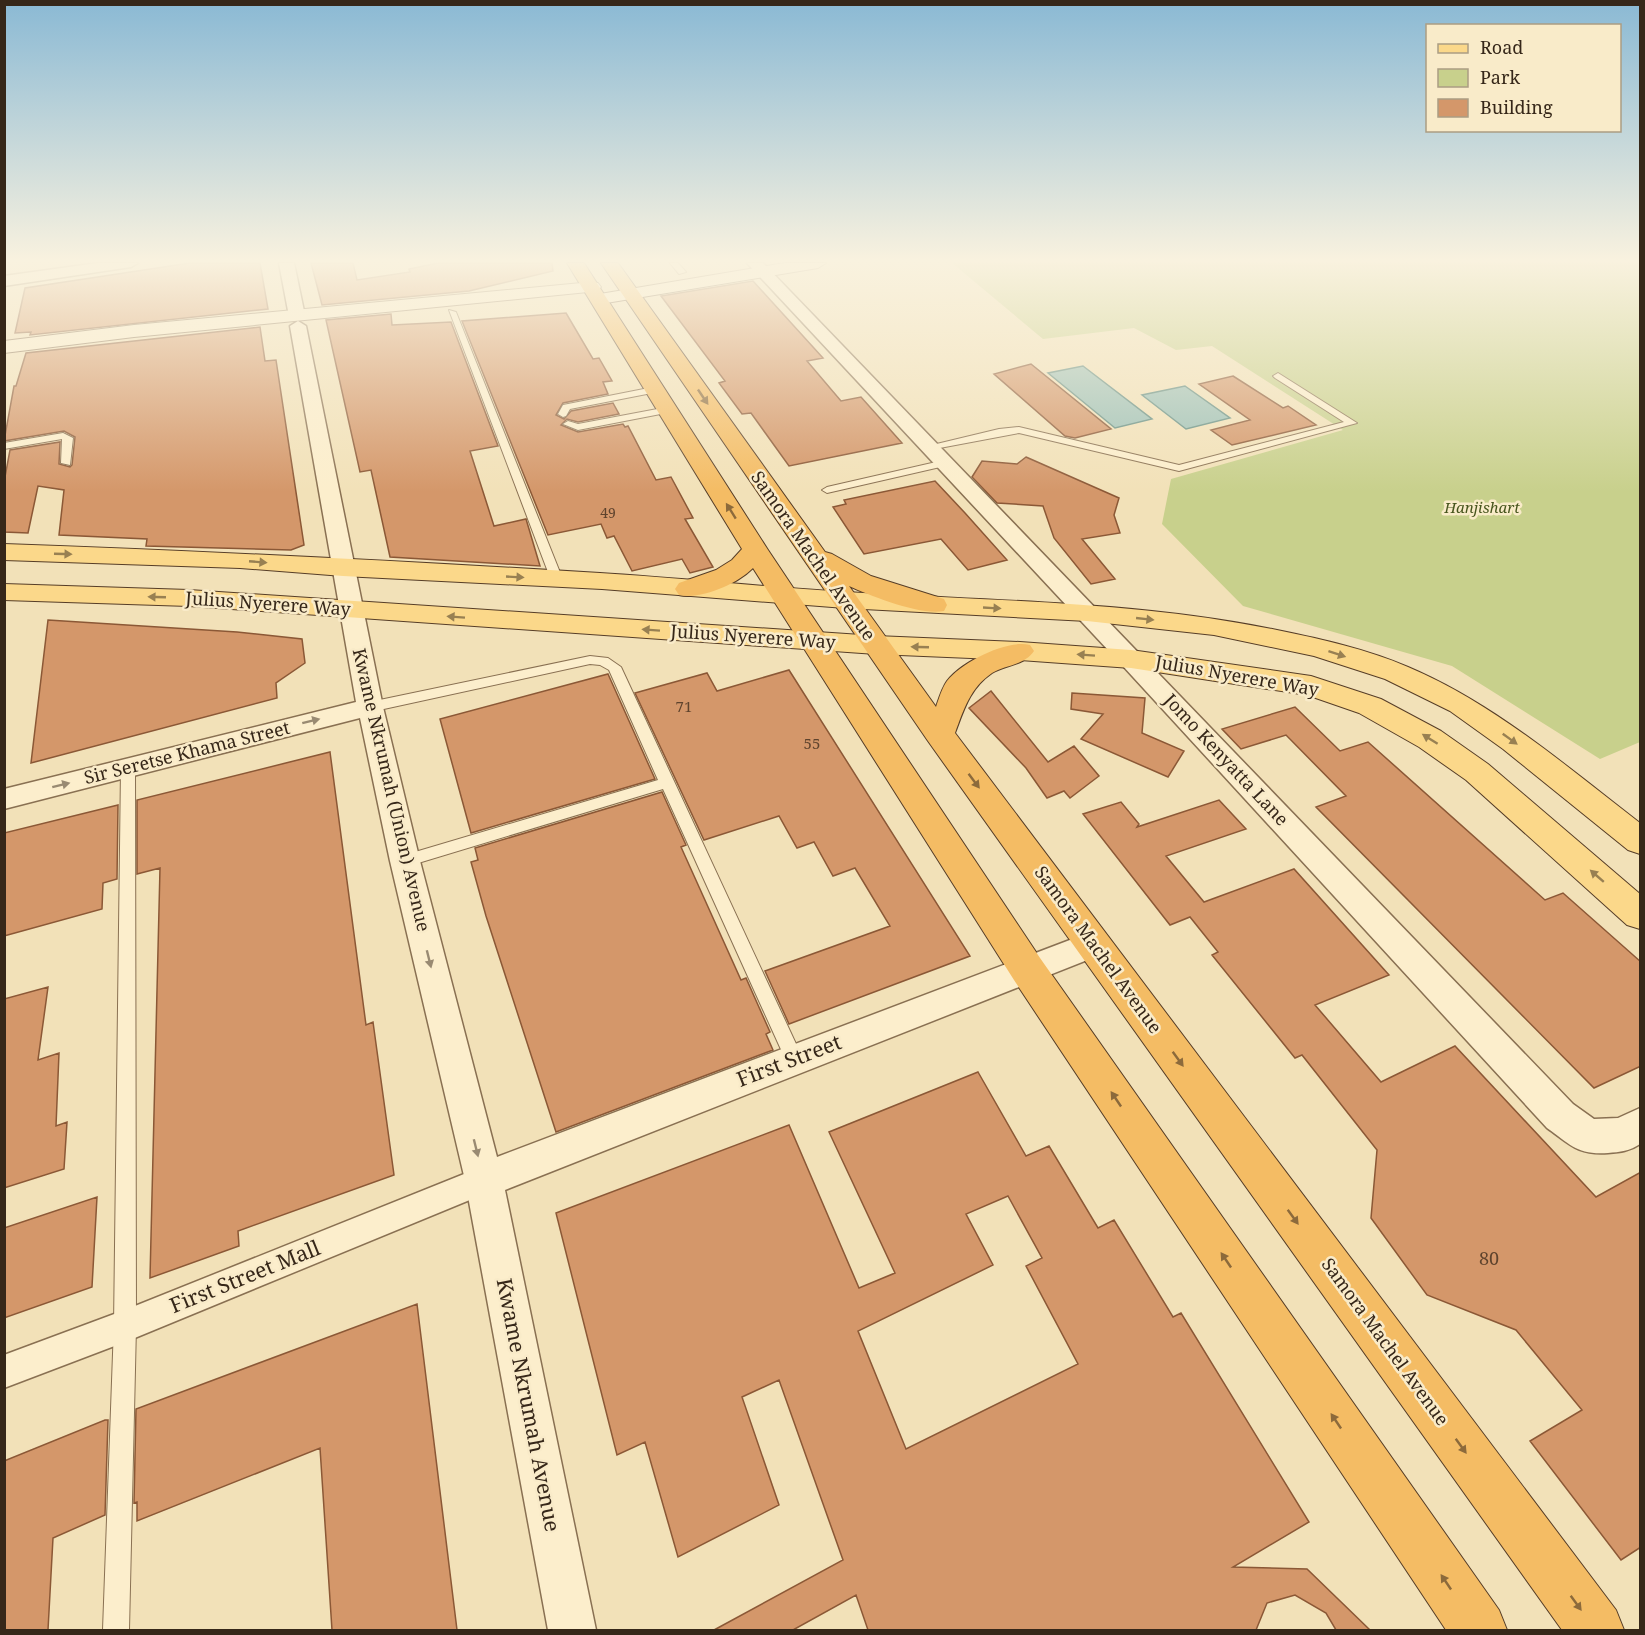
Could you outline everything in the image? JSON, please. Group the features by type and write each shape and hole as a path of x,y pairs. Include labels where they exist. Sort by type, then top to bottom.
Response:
{"highway":[{"path":"624,339 784,596 1027,969 1479,1630"},
{"name":"Samora Machel Avenue","path":"664,339 939,734 1596,1630"},
{"path":"807,546 838,570 871,587 934,605"},
{"path":"688,589 719,579 744,565 755,550"},
{"path":"939,734 959,686 984,666 1020,651"}],"main road":[{"path":"4,552 240,560 845,600 1087,613 1215,626 1320,648 1395,672 1461,704 1522,747 1641,841"},
{"name":"Julius Nyerere Way","path":"4,592 189,598 876,645 1131,658 1311,686 1370,706 1430,739 1478,772 1641,915"}],"street":[{"path":"4,347 77,339"},
{"name":"Kwame Nkrumah (Union) Avenue","path":"300,339 370,707 405,861 484,1180"},
{"name":"Jomo Kenyatta Lane","path":"827,339 1131,658 1560,1116 1589,1137 1623,1135 1641,1125"},
{"name":"Sir Seretse Khama Street","path":"4,799 370,707"},
{"name":"First Street","path":"484,1180 1094,944"},
{"name":"First Street Mall","path":"4,1372 125,1326 484,1180"},
{"name":"Kwame Nkrumah Avenue","path":"484,1180 572,1630"}],"lane":[{"path":"463,339 557,580"},
{"path":"827,490 937,455 999,432 1019,430 1179,468 1352,423 1278,376"},
{"path":"563,414 566,407 654,390"},
{"path":"568,424 578,427 668,410"},
{"path":"4,446 63,436 68,438 66,463"},
{"path":"370,707 590,660 603,661 614,667 794,1059"},
{"path":"116,1630 125,1326 128,768"},
{"path":"405,861 668,782"}],"green space":[{"name":"Hanjishart","path":"1156,339 1640,339 1640,742 1600,759 1452,666 1243,606 1162,524 1171,479 1343,430 1212,346 1176,350"}],"water":[{"path":"1083,366 1152,419 1115,428 1048,373"},
{"path":"1185,386 1230,418 1186,429 1142,395"}],"building":[{"path":"149,339 262,339 265,361 276,360 304,545 291,550 146,546 147,539 59,535 64,490 38,486 28,533 4,532 4,482 10,450 60,442 59,464 70,467 72,465 75,437 64,431 4,441 14,386 16,386 26,353"},
{"path":"330,339 458,339 498,446 470,451 494,526 526,519 540,566 390,557 371,470 360,472"},
{"path":"469,339 581,339 593,359 599,358 612,381 603,382 608,394 563,403 556,415 564,419 571,411 613,403 619,414 578,422 567,419 561,425 578,432 623,424 625,427 628,426 656,480 671,477 693,518 685,519 713,567 690,573 682,559 632,571 614,536 607,538 601,524 548,535"},
{"path":"694,339 806,339 823,358 807,361 841,401 861,397 902,443 789,466 751,413 742,414 719,383 725,381"},
{"path":"1031,364 1111,429 1075,438 1065,436 994,374"},
{"path":"1233,376 1283,408 1288,406 1316,425 1232,445 1211,430 1250,420 1199,384"},
{"path":"1026,457 1119,498 1114,515 1120,533 1082,539 1115,579 1091,584 1054,538 1043,506 997,503 972,477 982,461 1017,464"},
{"path":"935,481 1007,560 968,570 941,539 864,554 833,507 846,504 844,500"},
{"path":"48,620 237,632 302,639 305,663 276,683 277,698 31,763"},
{"path":"789,670 970,956 789,1024 765,971 890,926 855,868 833,876 814,842 797,848 779,816 704,840 635,693 707,673 717,691"},
{"path":"608,674 655,779 471,833 440,719"},
{"path":"991,691 1048,762 1074,746 1099,776 1070,798 1064,791 1047,798 1026,768 969,708"},
{"path":"1072,693 1145,698 1142,733 1184,751 1168,777 1081,739 1103,714 1071,709"},
{"path":"1295,707 1340,751 1368,742 1545,900 1563,893 1641,962 1641,1066 1594,1088 1316,807 1346,796 1286,735 1241,749 1222,729"},
{"path":"330,752 366,1025 373,1022 394,1175 238,1231 239,1246 150,1278 160,868 137,874 137,800"},
{"path":"662,792 686,845 681,847 741,980 746,978 770,1032 766,1034 773,1050 556,1132 486,916 471,862 478,860 475,848"},
{"path":"1219,800 1246,829 1166,856 1204,902 1294,869 1389,975 1315,1005 1381,1082 1455,1046 1596,1197 1641,1172 1641,1547 1621,1560 1530,1441 1582,1410 1516,1330 1427,1295 1371,1218 1377,1150 1302,1055 1295,1058 1212,955 1218,952 1190,917 1170,925 1083,814 1121,802 1139,824 1137,827"},
{"path":"118,805 117,879 103,883 102,909 4,936 4,833"},
{"path":"48,987 38,1060 59,1053 56,1126 67,1122 64,1169 4,1188 4,999"},
{"path":"978,1072 1026,1156 1049,1146 1098,1228 1114,1220 1173,1317 1181,1313 1309,1522 1233,1567 1307,1569 1370,1630 1336,1630 1326,1613 1295,1595 1267,1603 1256,1630 868,1630 856,1595 793,1630 714,1630 843,1560 779,1380 742,1397 779,1505 678,1557 645,1442 617,1455 556,1213 789,1125 859,1288 895,1273 829,1132","holes":["1008,1196 1042,1258 1026,1266 1078,1364 906,1449 858,1331 993,1265 966,1214"]},
{"path":"97,1197 92,1287 4,1318 4,1228"},
{"path":"417,1304 457,1630 332,1630 320,1448 137,1521 137,1502 134,1503 136,1409"},
{"path":"108,1420 105,1515 53,1538 48,1630 4,1630 4,1461"}]}
